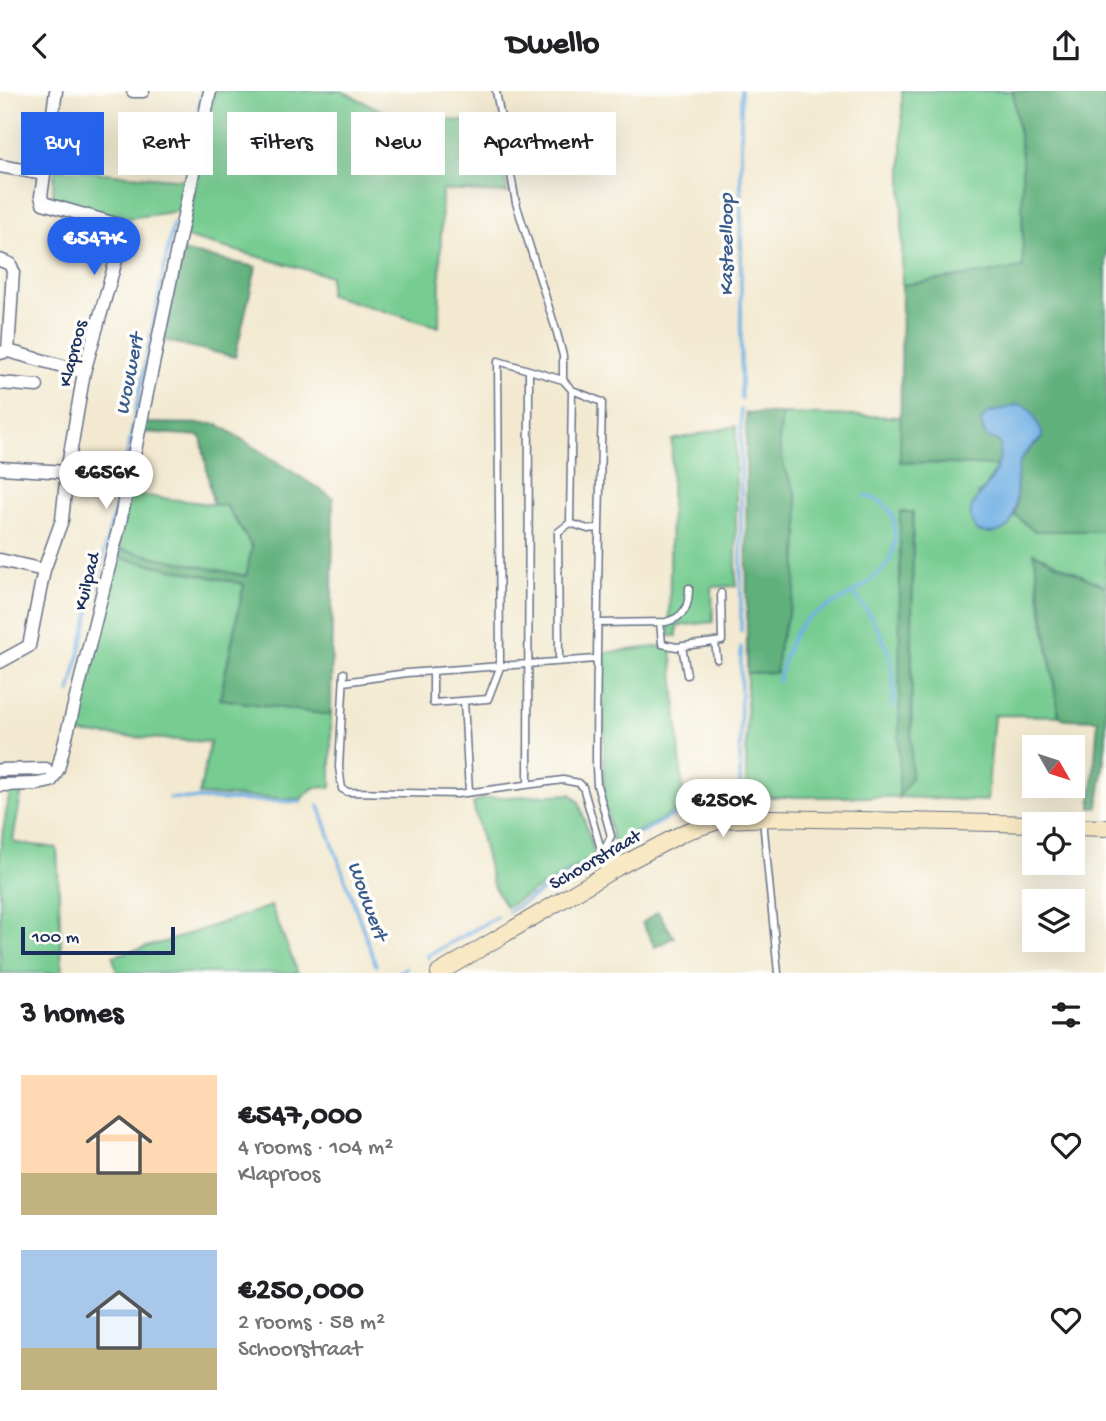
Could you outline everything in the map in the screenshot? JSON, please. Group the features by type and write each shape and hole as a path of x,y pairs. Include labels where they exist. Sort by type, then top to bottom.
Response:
{"street":[{"name":"Klaproos","path":"55,112 56,91"},
{"path":"133,91 143,91"},
{"name":"Kuilpad","path":"0,785 51,781 58,769 119,527 210,91"},
{"path":"0,166 21,170"},
{"name":"Klaproos","path":"0,662 29,646 44,570 62,520 67,472 84,372 124,232 120,225 43,202 41,196 44,175"},
{"path":"0,260 10,264 13,271 4,352 84,372"},
{"path":"0,383 37,386"},
{"path":"0,468 67,472"},
{"path":"0,560 44,570"},
{"path":"0,770 46,768"},
{"name":"Schoorstraat","path":"439,973 616,869 685,832 722,820 763,818 1022,824"},
{"path":"1085,827 1106,828"}],"lane":[{"path":"496,91 516,202 563,355 563,380"},
{"path":"344,673 339,767 342,789 348,792 390,794 468,792 562,780 579,783 581,786 603,846 611,836 597,779 596,659 602,402 572,390 563,380 498,361 500,665 488,699 433,703 433,671"},
{"path":"528,784 529,371"},
{"path":"570,523 572,390"},
{"path":"559,661 558,532 570,523"},
{"path":"570,523 588,529 600,529"},
{"path":"597,623 660,622 676,619 685,612 689,588"},
{"path":"660,622 662,644 682,646 722,641 721,593"},
{"path":"715,642 717,659"},
{"path":"682,646 687,675"},
{"path":"344,682 433,671 596,659"},
{"path":"464,701 468,792"},
{"path":"581,786 597,779"},
{"path":"763,818 778,973"}],"green space":[{"path":"215,91 342,91 384,112 351,112 351,175 445,175 445,119 459,121 459,175 504,175 508,193 442,190 439,327 329,295 330,276 185,237 198,175 213,175 213,112 211,112"},
{"path":"902,91 1013,91 1022,156 1023,268 902,285"},
{"path":"1013,91 1106,91 1106,531 1034,531 1015,515 1019,464 1042,438 1033,413 1016,405 1001,411 992,411 982,428 986,437 997,440 1000,444 997,466 900,462 902,285 1023,268 1022,156"},
{"path":"104,173 186,180 179,211 115,220 52,200 54,175"},
{"path":"182,251 256,267 235,357 162,340"},
{"path":"746,413 782,414 779,441 784,467 796,494 799,521 795,592 779,644 776,673 747,673"},
{"path":"782,414 901,417 901,462 997,466 986,487 978,494 1005,528 1015,515 1034,531 1106,531 1106,587 1035,554 1059,716 994,715 987,801 899,797 746,797 747,673 776,672 779,644 785,627 796,494 784,467 779,441","holes":["901,512 913,512 911,778 899,781"]},
{"path":"145,423 218,424 333,498 331,715 220,699 244,584 116,557 118,549 246,576 252,547 227,506 213,504 201,436 143,432"},
{"path":"736,426 736,586 712,587 713,622 677,626 677,636 669,636 672,440"},
{"path":"130,494 226,506 252,547 246,576 118,549"},
{"path":"900,512 913,512 911,778 899,797"},
{"path":"1034,553 1106,587 1106,741 1098,808 1091,808 1098,720 1065,719 1059,716"},
{"path":"116,557 244,584 220,699 331,715 331,787 313,788 301,799 199,795 210,742 71,733"},
{"path":"671,645 684,807 614,845 604,801 604,653"},
{"path":"10,790 22,790 13,840 17,843 57,848 62,973 0,973 0,850"},
{"path":"571,794 579,802 595,856 506,907 493,885 473,804 483,798"},
{"path":"271,906 298,973 117,973 113,956 168,941"},
{"path":"658,912 674,937 655,947 642,923"}],"water":[{"path":"1016,405 1030,410 1036,418 1042,438 1026,452 1020,462 1011,522 1004,529 993,533 976,531 971,517 972,507 993,476 1000,450 997,440 986,437 981,422 986,414"}],"waterway":[{"name":"Wouwert","path":"198,112 203,91"},
{"name":"Kasteelloop","path":"741,91 741,399"},
{"name":"Wouwert","path":"70,692 124,471 173,224"},
{"name":"Kasteelloop","path":"741,410 741,631"},
{"path":"778,682 788,648 801,625 812,615 865,585 882,570 892,555 895,531 891,512 880,502 865,496"},
{"path":"854,593 873,620 887,647 893,676 892,709"},
{"name":"Kasteelloop","path":"740,798 741,647"},
{"name":"Wouwert","path":"170,798 301,802"},
{"name":"Wouwert","path":"319,806 376,965"},
{"name":"Kasteelloop","path":"622,843 664,820 696,807"},
{"name":"Kasteelloop","path":"509,911 594,859"},
{"name":"Kasteelloop","path":"429,958 427,956 497,917"},
{"name":"Wouwert","path":"398,973 406,968"}]}
